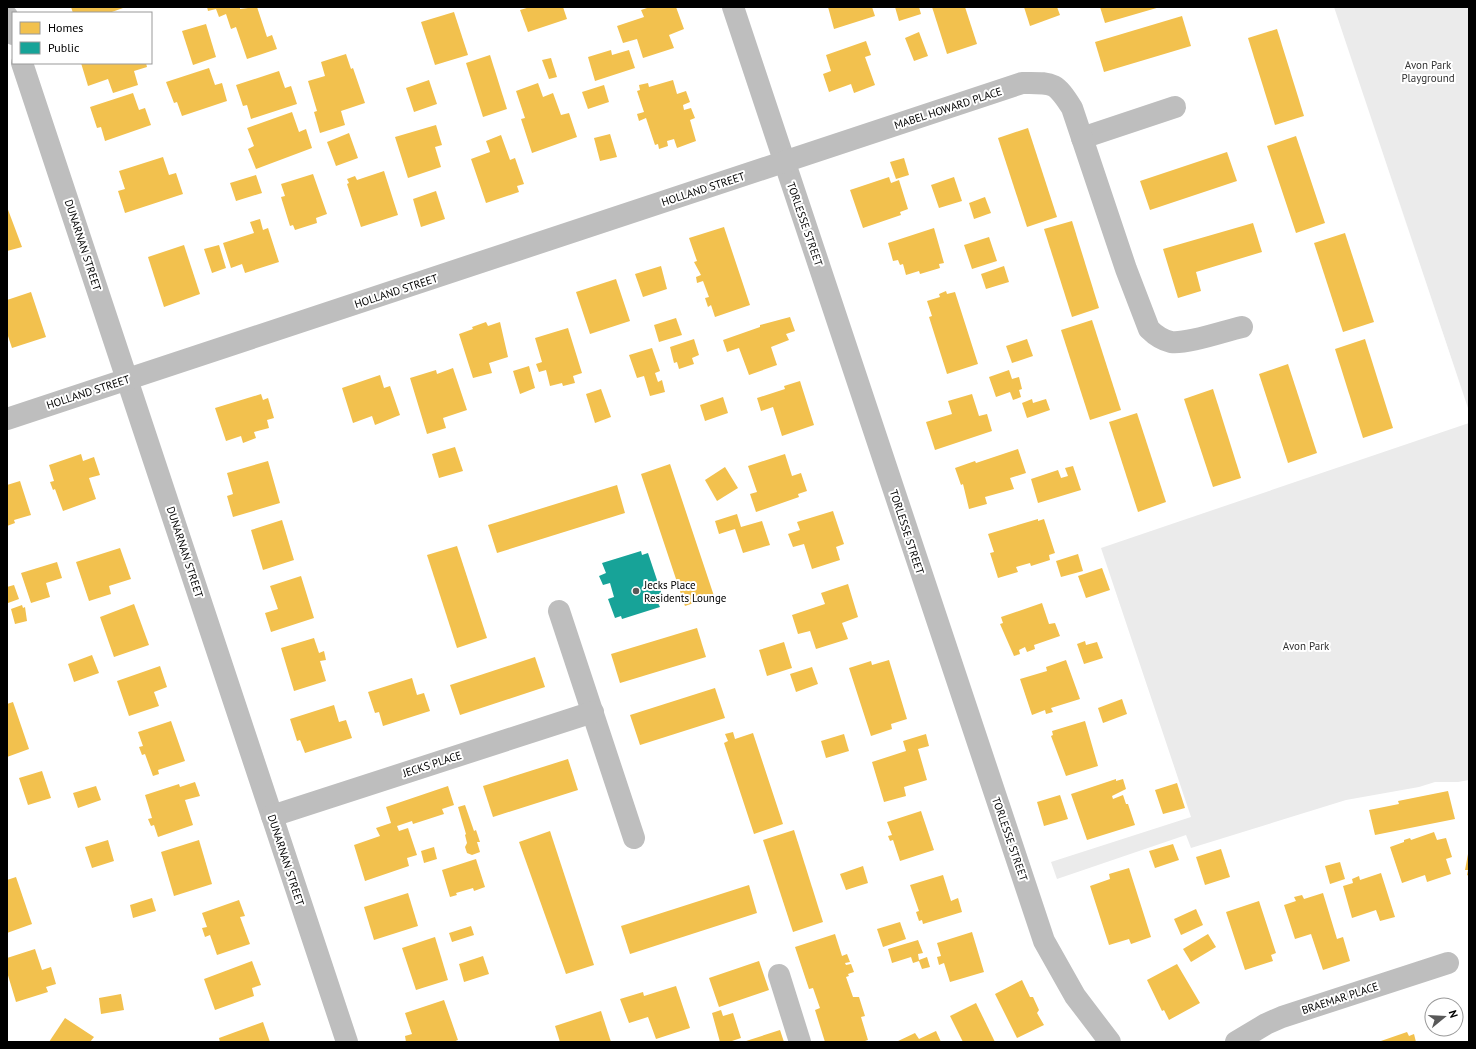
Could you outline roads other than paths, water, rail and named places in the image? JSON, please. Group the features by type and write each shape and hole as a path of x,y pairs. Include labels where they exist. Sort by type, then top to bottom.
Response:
{"street":[{"name":"TORLESSE STREET","path":"734,7 784,163 1044,942 1074,996 1110,1042"},
{"path":"7,16 12,31"},
{"name":"DUNARNAN STREET","path":"22,64 347,1042"},
{"name":"MABEL HOWARD PLACE","path":"784,163 1022,83 1048,83 1060,90 1072,108 1126,269 1149,329 1157,336 1171,342 1201,337 1242,327"},
{"path":"1082,138 1175,107"},
{"name":"HOLLAND STREET","path":"7,419 784,163"},
{"path":"559,611 634,838"},
{"name":"JECKS PLACE","path":"272,816 593,712"},
{"name":"BRAEMAR PLACE","path":"1236,1042 1266,1024 1282,1017 1448,963"},
{"path":"779,975 800,1042"}],"place":[{"name":"Jecks Place Residents Lounge","path":"636,591"}],"park label":[{"name":"Avon Park Playground","path":"1428,71"},
{"name":"Avon Park","path":"1306,646"}]}
